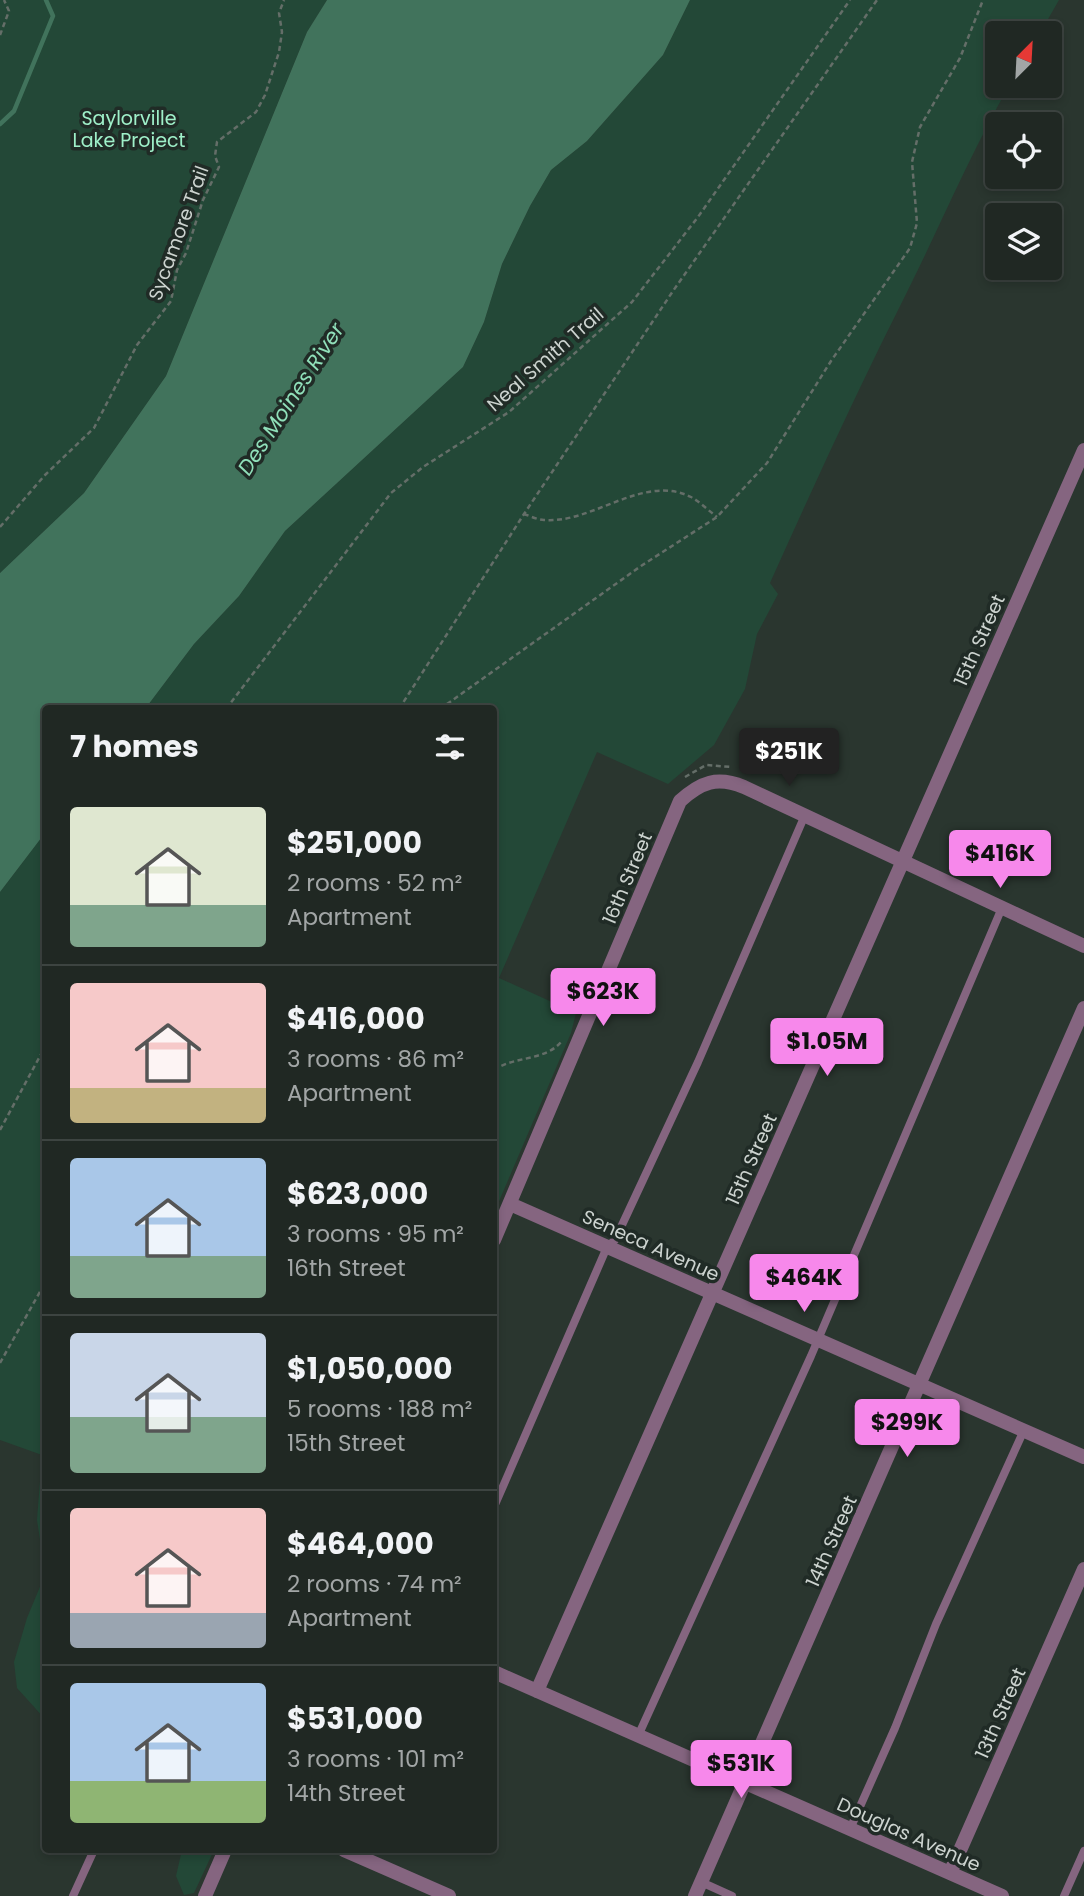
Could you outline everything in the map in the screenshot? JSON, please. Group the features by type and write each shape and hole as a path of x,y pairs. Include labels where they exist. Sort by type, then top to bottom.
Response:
{"street":[{"name":"15th Street","path":"537,1691 1083,453"},
{"name":"16th Street","path":"497,1233 680,801 698,785 713,780 730,781 805,815"},
{"path":"805,815 902,863 1084,946"},
{"name":"14th Street","path":"698,1889 1084,1008"},
{"name":"Seneca Avenue","path":"510,1204 1084,1457"},
{"name":"13th Street","path":"950,1873 1084,1569"},
{"name":"Douglas Avenue","path":"497,1673 1002,1896"},
{"path":"205,1896 224,1853"},
{"path":"351,1853 449,1896"}],"lane":[{"path":"497,1500 607,1247 615,1240 698,1062 805,815"},
{"path":"638,1736 817,1339 1001,909"},
{"path":"850,1829 895,1728 936,1624 1024,1430"},
{"path":"1064,1896 1084,1851"},
{"path":"73,1896 93,1853"},
{"path":"698,1889 732,1896"}],"path":[{"path":"0,35 9,11 5,0"},
{"name":"Sycamore Trail","path":"0,527 45,475 94,428 137,345 171,301 177,271 186,253 202,200 219,167 215,156 217,142 256,112 275,71 282,32 279,13 284,0"},
{"name":"Neal Smith Trail","path":"229,705 391,493 423,467 509,412 632,302 698,217 850,0"},
{"path":"402,705 524,514 673,291 877,0"},
{"path":"446,705 641,566 717,517 767,463 831,361 910,248 917,223 912,162 920,127 960,58 983,0"},
{"path":"524,514 544,520 564,518 644,494 667,491 691,497 717,517"},
{"path":"678,782 706,765 726,765 738,771"},
{"path":"497,1068 548,1053 560,1044 566,1033"},
{"path":"0,1130 42,1052"},
{"path":"0,1363 42,1288"}],"green space":[{"name":"Saylorville Lake Project","path":"0,0 327,0 307,32 166,376 84,493 0,573"},
{"path":"690,0 1059,0 1047,21 985,21 985,98 1002,98 994,112 985,112 985,131 872,363 770,583 778,594 757,634 745,689 714,745 668,784 597,752 499,978 576,1013 571,1033 497,1206 497,705 148,705 194,644 239,596 285,531 463,367 484,322 502,264 530,206 551,170 587,141 663,55"},
{"path":"42,837 42,1455 0,1440 0,892"},
{"path":"42,1455 42,1552 37,1520"},
{"path":"42,1582 42,1716 17,1688 14,1662 27,1618"},
{"path":"181,1853 213,1853 194,1893 184,1895 176,1876"}],"water":[{"name":"Des Moines River","path":"327,0 690,0 663,55 587,141 551,170 502,264 484,322 463,367 285,531 239,596 194,644 148,705 42,705 42,837 0,892 0,573 84,493 166,376 307,32"}],"waterway":[{"path":"0,124 14,111 53,16 46,0"}]}
